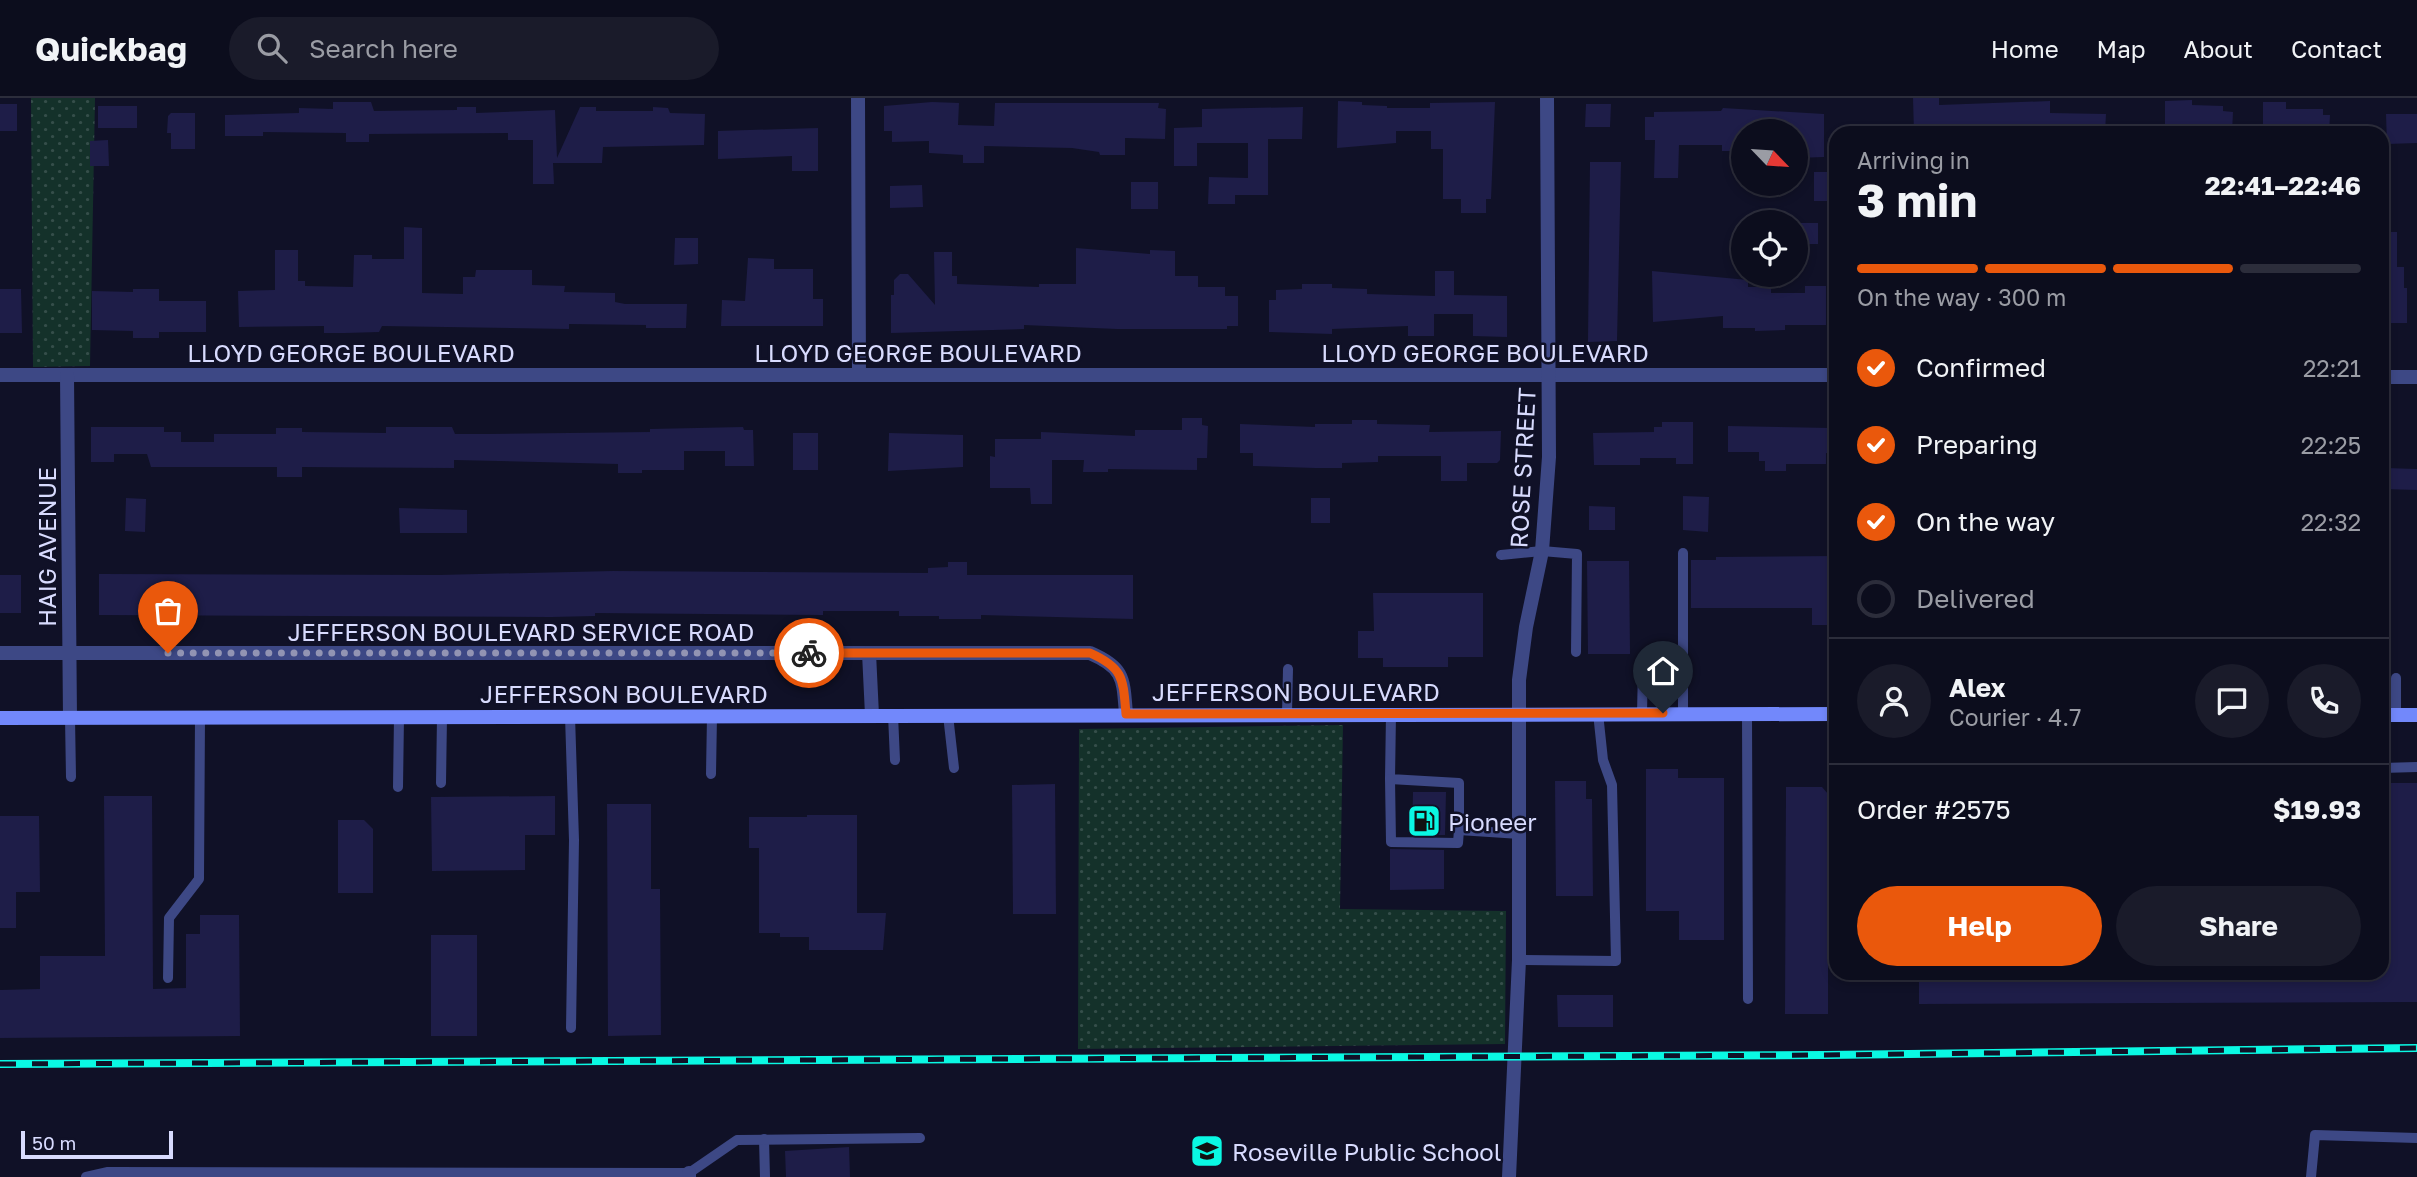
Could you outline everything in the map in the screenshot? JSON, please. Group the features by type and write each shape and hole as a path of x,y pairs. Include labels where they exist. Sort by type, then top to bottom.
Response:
{"street":[{"path":"858,98 859,375"},
{"name":"ROSE STREET","path":"1509,1177 1519,960 1519,680 1526,627 1542,551 1549,457 1547,98"},
{"name":"LLOYD GEORGE BOULEVARD","path":"0,375 1829,375"},
{"name":"HAIG AVENUE","path":"67,375 70,718"},
{"path":"2389,377 2417,377"},
{"name":"JEFFERSON BOULEVARD SERVICE ROAD","path":"0,653 1090,653 1112,663 1124,683 1126,714"},
{"path":"869,653 872,715"},
{"name":"JEFFERSON BOULEVARD","path":"0,718 1829,714"},
{"path":"2389,715 2417,715"}],"lane":[{"path":"1501,555 1542,551 1577,554 1576,652"},
{"path":"1683,553 1683,713"},
{"path":"1287,714 1288,669"},
{"path":"1642,713 1643,669"},
{"path":"2389,715 2396,678"},
{"path":"1519,960 1616,961 1612,785 1603,760 1598,713"},
{"path":"1390,779 1460,783 1458,842 1391,842 1390,779 1391,714"},
{"path":"1747,714 1748,999"},
{"path":"893,715 895,760"},
{"path":"948,715 954,768"},
{"path":"441,783 442,716"},
{"path":"570,716 574,840 571,1028"},
{"path":"711,774 712,716"},
{"path":"398,787 399,717"},
{"path":"70,718 71,777"},
{"path":"168,978 169,918 200,879 200,718"},
{"path":"2389,768 2417,768"},
{"path":"1459,830 1520,834"},
{"path":"2311,1177 2315,1135 2417,1138"},
{"path":"86,1177 108,1172 259,1175 689,1175 737,1140 920,1138"},
{"path":"764,1139 765,1177"}],"green space":[{"path":"31,98 95,98 90,366 33,367"},
{"path":"1343,725 1340,909 1506,911 1505,1044 1078,1049 1079,729"}],"building":[{"path":"1913,98 1939,98 1939,105 2050,101 2050,113 2106,114 2105,126 1914,126"},
{"path":"2192,100 2192,105 2223,106 2223,111 2233,112 2232,126 2165,126 2165,101"},
{"path":"1338,101 1362,102 1362,105 1387,108 1430,108 1430,103 1495,102 1491,199 1486,199 1486,213 1461,213 1461,199 1443,199 1443,149 1431,149 1431,131 1396,131 1396,143 1337,148"},
{"path":"333,102 371,102 374,111 457,110 457,107 476,107 476,113 555,110 557,158 580,107 596,107 596,111 653,111 653,107 668,108 670,113 705,114 704,145 603,147 602,163 553,163 554,184 533,184 533,140 508,140 508,133 369,134 369,142 346,142 346,133 263,132 263,136 225,136 225,115 299,113 299,108 333,109"},
{"path":"2263,102 2286,102 2286,109 2323,109 2323,115 2330,115 2329,126 2263,126"},
{"path":"959,103 958,125 994,126 995,103 1159,103 1158,108 1166,109 1165,139 1125,138 1125,155 1100,155 1099,152 1072,148 984,146 984,163 963,163 963,155 929,153 929,141 892,142 892,131 884,131 884,106"},
{"path":"0,104 17,104 17,131 0,131"},
{"path":"1586,104 1611,104 1610,127 1585,127"},
{"path":"98,106 137,106 137,128 98,128"},
{"path":"1303,107 1302,139 1268,139 1268,195 1235,195 1235,204 1208,204 1209,177 1248,178 1248,143 1197,143 1197,166 1174,166 1174,128 1202,127 1202,109"},
{"path":"1723,108 1824,114 1824,157 1808,158 1808,119 1731,119 1731,151 1722,151 1722,145 1679,145 1678,178 1654,178 1655,140 1645,140 1645,117 1654,117 1654,112 1721,111"},
{"path":"171,113 195,113 195,149 171,149 171,133 167,133 168,116"},
{"path":"2386,114 2417,114 2417,143 2389,144 2389,126 2386,126"},
{"path":"818,128 818,171 792,171 792,156 718,159 718,131"},
{"path":"108,140 109,166 90,166 90,141"},
{"path":"1590,162 1621,162 1617,341 1588,342"},
{"path":"1814,172 1829,172 1829,201 1814,201"},
{"path":"1131,182 1158,182 1158,209 1131,209"},
{"path":"922,185 923,207 890,208 890,186"},
{"path":"1808,223 1818,223 1818,244 1808,244"},
{"path":"404,227 422,228 422,293 463,294 463,277 475,277 476,270 532,270 532,285 565,286 564,292 615,293 615,302 625,304 687,304 686,328 569,324 569,329 382,326 379,332 324,333 324,326 239,327 238,291 275,290 275,250 298,250 298,281 305,281 305,286 353,287 354,255 372,255 372,259 404,259"},
{"path":"2389,232 2397,232 2397,267 2404,267 2407,323 2389,323"},
{"path":"675,238 698,238 698,264 674,265"},
{"path":"1076,248 1150,254 1150,250 1175,251 1175,276 1198,276 1198,287 1225,287 1225,296 1238,296 1238,326 1227,326 1227,329 1117,329 1024,325 1024,329 891,333 891,295 894,295 894,280 900,274 908,274 935,305 934,252 952,252 952,276 957,276 957,284 1039,287 1039,284 1076,284"},
{"path":"748,258 774,259 774,269 813,269 813,299 823,299 823,326 721,326 722,300 745,301"},
{"path":"1435,271 1454,271 1454,295 1507,296 1507,337 1473,336 1473,314 1434,314 1434,336 1408,336 1408,326 1332,329 1332,334 1269,332 1269,300 1276,300 1276,290 1302,289 1302,284 1332,284 1332,288 1367,289 1367,294 1435,296"},
{"path":"1652,271 1731,278 1731,287 1771,287 1771,293 1805,293 1805,287 1808,286 1826,286 1826,325 1785,325 1785,330 1755,331 1755,328 1723,328 1723,316 1653,322"},
{"path":"0,289 21,289 22,333 0,333"},
{"path":"133,289 159,289 159,301 206,301 206,332 159,332 159,338 133,338 133,331 92,330 92,291 133,292"},
{"path":"1182,418 1202,418 1202,425 1208,426 1207,458 1197,458 1197,470 1108,469 1108,472 1083,472 1084,460 1052,460 1052,504 1031,504 1030,488 990,488 990,456 995,457 995,439 1041,439 1041,432 1135,436 1135,430 1182,430"},
{"path":"1352,420 1377,420 1377,424 1430,425 1429,432 1501,431 1500,460 1497,463 1467,463 1467,481 1441,481 1441,456 1378,456 1378,462 1342,463 1342,468 1315,468 1253,466 1253,453 1240,453 1240,424 1315,427 1315,424 1352,424"},
{"path":"1662,422 1693,422 1693,464 1676,464 1676,458 1640,458 1640,465 1594,465 1593,433 1654,432 1654,427 1662,427"},
{"path":"1728,426 1829,428 1826,464 1786,464 1786,471 1765,471 1765,461 1759,461 1759,452 1728,452"},
{"path":"91,427 164,427 164,432 181,432 181,442 214,442 214,434 276,434 276,428 302,428 302,432 386,433 386,427 452,427 455,434 488,434 650,432 650,429 743,427 744,430 753,430 754,466 725,466 725,451 684,451 684,470 642,470 642,473 618,473 618,464 454,460 454,468 302,467 302,477 277,477 277,467 151,467 147,454 114,454 114,462 91,462"},
{"path":"793,433 818,433 818,470 793,470"},
{"path":"889,433 963,435 963,467 888,471"},
{"path":"2389,468 2417,469 2417,490 2389,489"},
{"path":"1683,496 1709,497 1708,532 1683,530"},
{"path":"126,498 146,499 145,532 125,531"},
{"path":"1311,498 1330,498 1330,523 1311,523"},
{"path":"1589,506 1615,507 1615,530 1589,530"},
{"path":"399,508 467,510 467,533 400,533"},
{"path":"1829,556 1829,625 1812,625 1812,608 1691,608 1691,560 1716,560 1716,557"},
{"path":"1587,561 1629,561 1630,654 1588,654"},
{"path":"948,562 967,562 967,575 1133,575 1133,619 981,615 981,619 939,619 939,616 899,616 899,611 823,611 823,615 595,613 595,616 551,617 99,615 99,574 439,575 613,571 928,573 928,568 948,567"},
{"path":"0,575 21,575 21,613 0,613"},
{"path":"1373,593 1483,593 1483,657 1448,657 1448,667 1383,667 1383,658 1358,658 1358,631 1374,631"},
{"path":"1646,769 1678,769 1678,778 1724,778 1724,940 1679,940 1679,911 1646,911"},
{"path":"1555,781 1586,781 1586,799 1592,799 1593,896 1556,896"},
{"path":"2389,783 2417,783 2417,1002 1919,1004 1919,980 2389,980"},
{"path":"1055,784 1056,914 1013,914 1012,785"},
{"path":"1786,787 1822,787 1828,794 1828,1014 1785,1014"},
{"path":"1413,792 1446,792 1445,835 1412,835"},
{"path":"104,796 152,796 153,989 186,988 186,934 200,934 200,915 239,915 240,1036 0,1038 0,990 40,989 40,956 105,956"},
{"path":"555,796 555,835 525,835 525,870 432,871 431,797"},
{"path":"607,804 651,804 651,889 660,889 661,1035 608,1036"},
{"path":"857,815 857,913 886,913 883,950 809,950 809,937 780,937 780,933 759,933 759,848 749,848 749,817"},
{"path":"0,816 39,816 40,892 16,892 16,928 0,928"},
{"path":"338,820 364,820 373,829 373,893 338,893"},
{"path":"1390,849 1444,850 1444,889 1390,890"},
{"path":"431,935 477,935 477,1036 431,1036"},
{"path":"1557,995 1613,995 1613,1027 1558,1027"},
{"path":"849,1147 850,1177 786,1177 785,1151"}],"railway":[{"path":"0,1064 1825,1055 2417,1048"}],"way so far":[{"path":"168,653 809,653"}],"place":[{"name":"Pioneer","path":"1424,821"},
{"name":"Roseville Public School","path":"1207,1151"}],"route":[{"path":"809,653 1090,653 1112,663 1124,683 1126,714 1663,713"}]}
